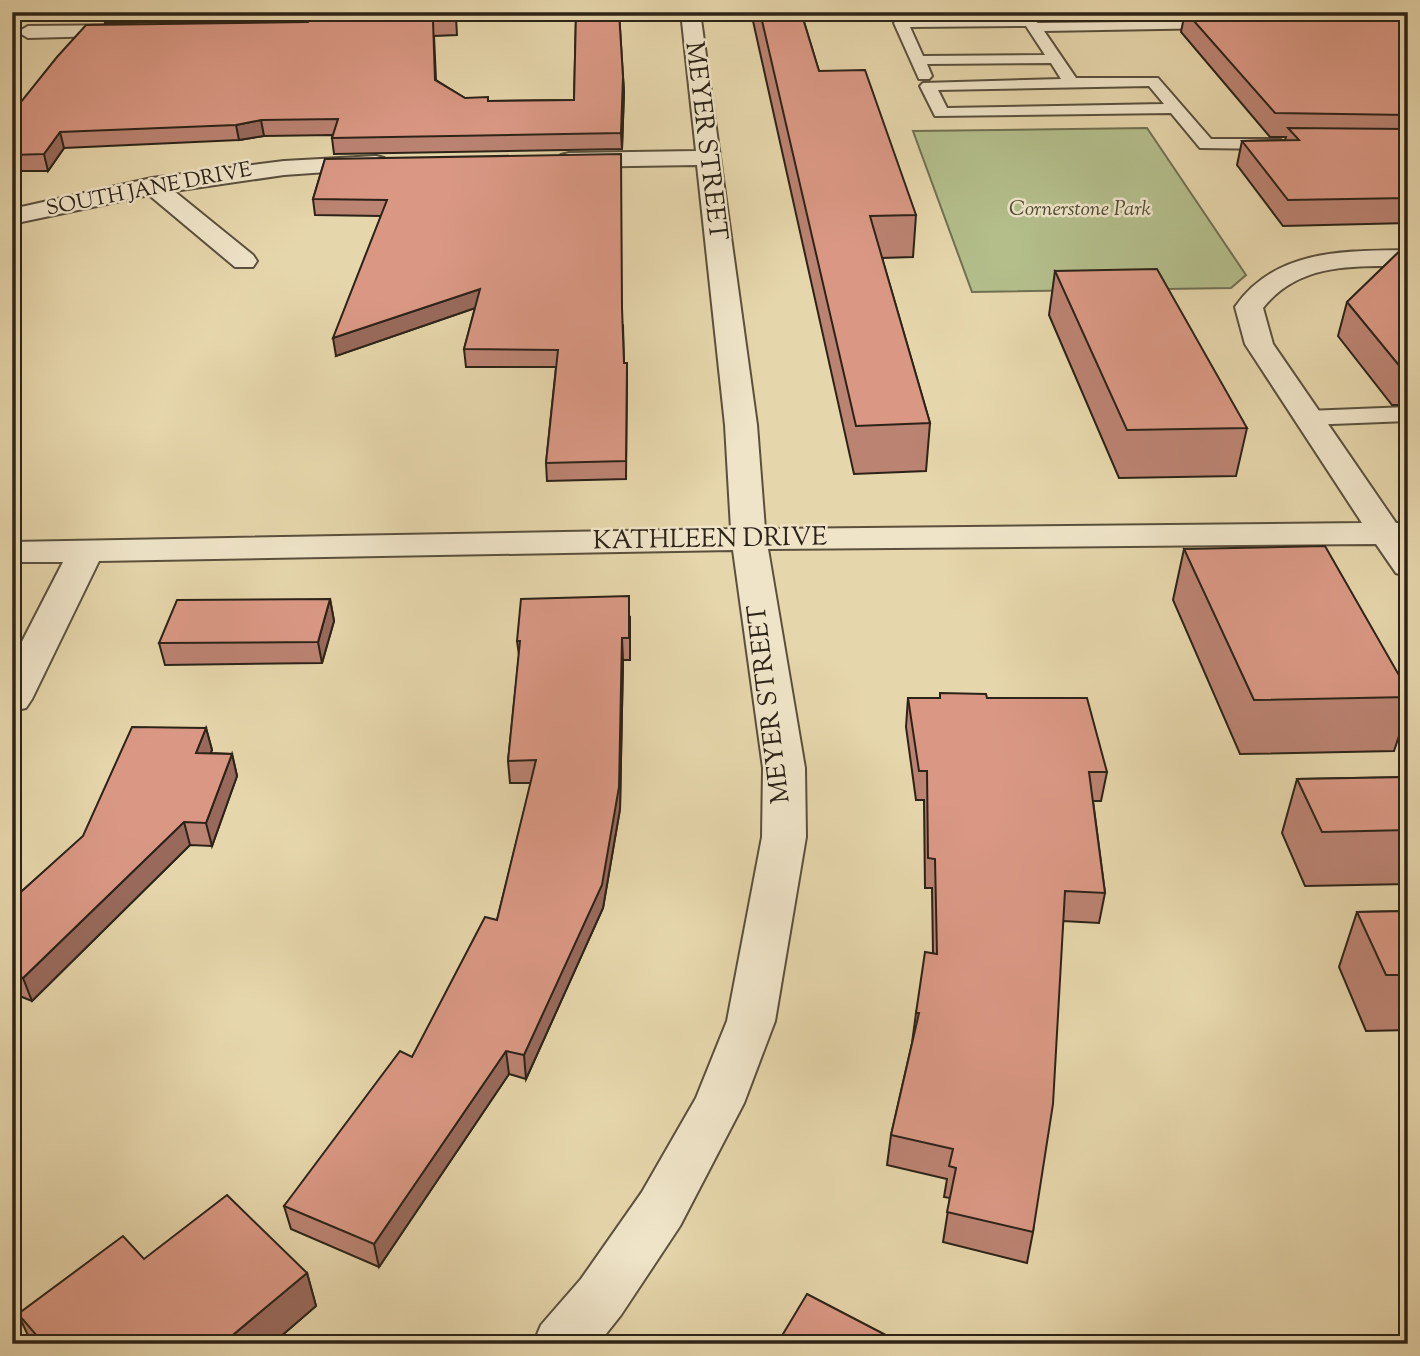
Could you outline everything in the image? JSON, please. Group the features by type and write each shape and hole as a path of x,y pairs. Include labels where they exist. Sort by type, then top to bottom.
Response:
{"street":[{"path":"12,50 46,12"},
{"name":"MEYER STREET","path":"562,1344 601,1297 661,1209 719,1104 751,1021 783,837 784,768 749,539 741,425 690,12"},
{"path":"28,32 154,31"},
{"path":"544,161 706,158"},
{"name":"SOUTH JANE DRIVE","path":"12,217 152,185 266,168 396,163"},
{"path":"152,185 244,261"},
{"path":"1408,258 1320,262 1287,272 1269,282 1249,307 1259,344 1307,418 1397,533 1408,566"},
{"name":"KATHLEEN DRIVE","path":"12,552 749,539 1397,533"},
{"path":"12,699 86,551"}],"lane":[{"path":"1072,83 1030,22 899,18 941,113 1176,108"},
{"path":"908,38 1037,32 1083,19 1236,24"},
{"path":"918,60 1056,59"},
{"path":"928,86 1153,81 1206,144 1300,144"},
{"path":"1307,418 1408,414"}],"green space":[{"name":"Cornerstone Park","path":"1147,128 1246,275 1231,288 972,292 913,131"}],"building":[{"path":"307,12 455,12 455,21 433,21 435,80 465,98 488,97 488,101 574,100 576,12 619,12 623,77 621,133 332,138 338,119 261,120 236,125 60,132 44,154 12,155 12,113 86,25 308,22 313,17"},
{"path":"760,12 801,12 819,71 865,70 916,215 870,216 930,423 856,426"},
{"path":"1186,12 1408,12 1408,115 1275,113"},
{"path":"1288,128 1408,129 1408,198 1288,200 1242,141 1299,140"},
{"path":"621,154 622,308 624,363 627,363 626,461 546,463 558,350 464,349 480,289 333,338 387,200 313,199 325,159"},
{"path":"1408,243 1408,370 1402,369 1347,302"},
{"path":"1157,269 1247,428 1127,430 1055,271"},
{"path":"1325,546 1408,691 1408,697 1254,700 1184,549"},
{"path":"629,596 629,638 622,638 619,787 602,885 524,1055 506,1051 374,1244 284,1206 400,1051 412,1057 485,917 497,920 536,760 508,761 520,641 517,641 521,599"},
{"path":"330,599 318,642 159,643 177,600"},
{"path":"940,693 986,694 987,698 1087,698 1107,772 1089,772 1105,893 1065,891 1053,1104 1033,1232 947,1212 956,1168 949,1166 953,1149 891,1135 919,1013 916,1013 925,952 937,954 935,859 928,858 927,771 919,771 908,698 940,698"},
{"path":"132,727 206,728 196,753 232,754 206,823 184,822 23,978 12,974 12,900 83,836"},
{"path":"1408,777 1408,830 1322,832 1297,779"},
{"path":"1408,911 1408,975 1386,975 1357,912"},
{"path":"227,1195 307,1273 222,1344 44,1344 18,1314 123,1236 144,1259"},
{"path":"807,1294 903,1344 777,1344"}]}
